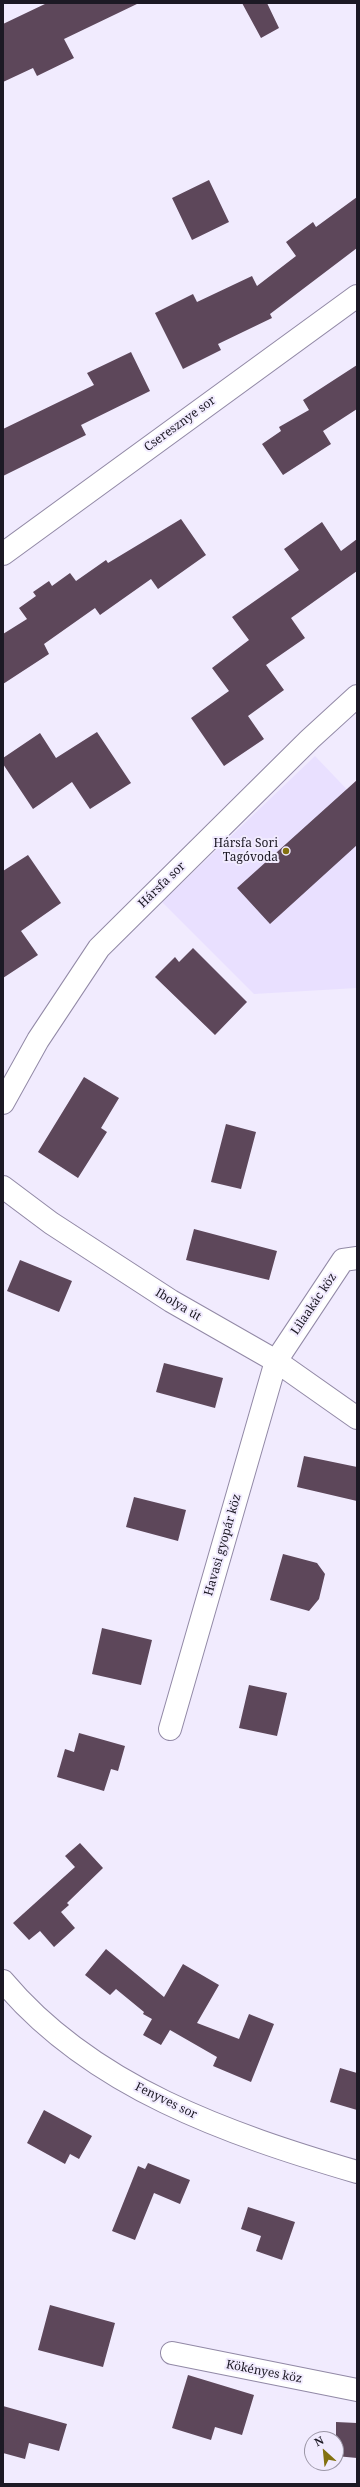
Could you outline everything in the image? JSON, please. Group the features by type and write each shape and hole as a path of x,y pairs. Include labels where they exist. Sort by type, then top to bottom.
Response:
{"street":[{"name":"Cseresznye sor","path":"3,554 357,296"},
{"name":"Hársfa sor","path":"3,1103 38,1040 99,948 310,739 357,696"},
{"name":"Ibolya út","path":"3,1187 51,1223 170,1301 276,1361 357,1418"},
{"name":"Lilaakác köz","path":"276,1361 343,1260 357,1258"},
{"name":"Havasi gyopár köz","path":"170,1729 276,1361"},
{"name":"Fenyves sor","path":"3,1981 24,2006 66,2043 117,2077 180,2110 288,2151 357,2172"},
{"name":"Kökényes köz","path":"172,2353 357,2390"}],"shaded area":[{"name":"Hársfa Sori Tagóvoda","path":"315,756 357,800 357,988 254,994 162,902"}],"building":[{"path":"47,3 139,3 64,39 74,58 37,76 33,68 3,82 3,24"},
{"path":"242,3 267,3 279,28 261,38"},
{"path":"209,180 229,222 192,240 172,198"},
{"path":"357,197 357,248 270,314 272,318 218,344 221,350 183,369 155,313 193,294 197,302 252,276 257,286 296,256 286,242 313,222 316,227"},
{"path":"131,352 150,391 81,425 86,435 3,476 3,429 94,385 87,373"},
{"path":"357,365 357,409 323,431 331,444 283,475 262,444 281,431 279,427 309,410 303,400"},
{"path":"181,519 206,555 158,589 151,579 100,615 95,608 44,644 49,654 3,684 3,634 27,619 19,608 36,596 33,592 49,581 52,586 70,573 76,581 106,560 108,563"},
{"path":"322,522 341,551 357,539 357,571 291,618 305,638 266,665 284,690 248,716 264,739 224,766 191,718 229,691 212,668 249,640 232,617 299,570 284,549"},
{"path":"97,732 131,783 90,809 72,782 33,809 3,764 3,758 40,733 56,758"},
{"path":"357,780 357,845 270,924 237,888"},
{"path":"28,855 61,903 21,931 38,955 3,978 3,871"},
{"path":"193,948 247,1002 215,1035 155,977 175,957 179,962"},
{"path":"84,1077 119,1098 101,1128 107,1132 78,1178 38,1152"},
{"path":"226,1124 256,1132 241,1189 211,1182"},
{"path":"194,1229 277,1251 269,1280 186,1260"},
{"path":"20,1260 72,1281 59,1312 7,1291"},
{"path":"164,1363 223,1378 215,1408 156,1392"},
{"path":"304,1456 357,1467 357,1501 297,1487"},
{"path":"134,1497 186,1510 178,1541 126,1527"},
{"path":"283,1554 317,1563 325,1574 319,1599 309,1611 270,1600"},
{"path":"102,1628 152,1640 141,1685 92,1674"},
{"path":"249,1685 287,1693 277,1736 239,1728"},
{"path":"79,1733 125,1746 118,1771 111,1769 104,1791 57,1777 65,1749 74,1752"},
{"path":"80,1843 103,1868 67,1903 69,1905 61,1912 75,1928 54,1947 40,1931 29,1940 13,1923 75,1867 65,1856"},
{"path":"106,1949 164,1997 183,1964 219,1985 197,2023 239,2039 249,2014 274,2024 251,2082 213,2066 217,2057 170,2030 161,2045 143,2035 152,2019 143,2014 144,2012 116,1989 110,1995 85,1975"},
{"path":"340,2068 357,2073 357,2110 330,2102"},
{"path":"44,2110 92,2136 79,2159 70,2154 65,2164 27,2143"},
{"path":"148,2163 190,2180 180,2204 154,2193 135,2240 112,2231 138,2166 145,2169"},
{"path":"248,2207 295,2222 282,2260 256,2251 261,2236 241,2229"},
{"path":"50,2305 115,2323 103,2367 38,2350"},
{"path":"188,2375 254,2395 242,2435 215,2427 211,2440 172,2428"},
{"path":"3,2406 67,2424 59,2451 29,2443 25,2459 3,2453"},
{"path":"336,2422 357,2423 357,2458 344,2457 344,2431 336,2431"}],"place":[{"name":"Hársfa Sori Tagóvoda","path":"286,851"}]}
